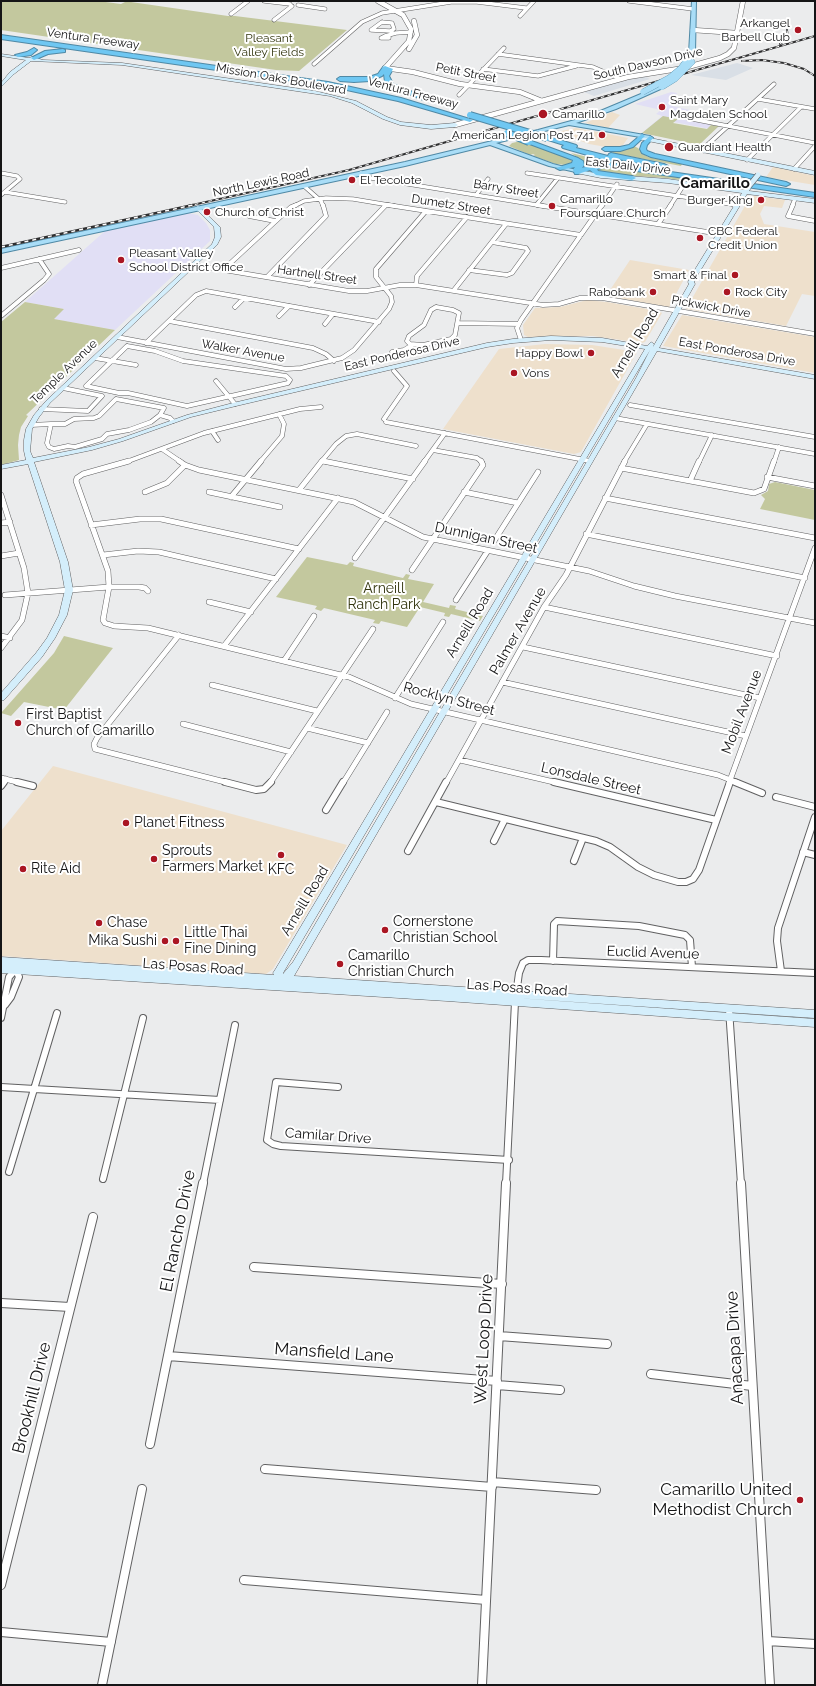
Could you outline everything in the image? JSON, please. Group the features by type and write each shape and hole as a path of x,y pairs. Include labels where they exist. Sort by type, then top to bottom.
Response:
{"highway":[{"name":"Ventura Freeway","path":"1,33 277,72 366,87 406,96 538,139 590,154 634,164 814,192"},
{"name":"Ventura Freeway","path":"1,37 361,90 548,137 594,151 642,162 814,192"},
{"path":"1,41 30,47 34,50"},
{"path":"18,55 29,54 34,50"},
{"path":"32,59 34,50"},
{"path":"32,59 52,52 64,51 191,64"},
{"path":"52,52 46,56 59,59"},
{"path":"277,72 354,80 377,76 387,68"},
{"path":"387,68 386,79 394,87 579,161"},
{"path":"548,137 596,148 614,149 632,146 645,138"},
{"path":"645,138 643,149 644,152 653,156 814,192"},
{"path":"560,168 574,165 579,161"},
{"path":"579,161 580,165 577,170 578,172 600,166 618,167 814,192"},
{"path":"600,166 594,168 594,171 600,174 632,178"}],"main road":[{"path":"693,30 694,1"},
{"name":"North Lewis Road","path":"1,251 304,186 490,144 567,124 606,110 610,106 659,84 675,74 686,61 690,60 692,53 693,30"},
{"name":"Mission Oaks Boulevard","path":"1,52 32,59 103,61 330,95 360,104 388,119 409,125 431,127 455,125"},
{"name":"Mission Oaks Boulevard","path":"1,55 32,59 122,64"},
{"path":"1,86 8,78 32,59"},
{"path":"567,124 815,172"},
{"name":"East Daily Drive","path":"490,144 560,168 578,172 601,176 685,183 815,201"},
{"path":"704,150 731,157 748,159"},
{"name":"Arneill Road","path":"280,983 278,973 439,711 674,311 688,283 691,282 746,191 768,163"},
{"name":"Temple Avenue","path":"1,698 39,655 51,638 63,615 69,590 64,562 31,464 27,445 31,425 41,409 214,245 218,234 216,225 198,208"},
{"path":"552,342 567,338"},
{"name":"East Ponderosa Drive","path":"1,471 96,448 173,421 234,404 487,345 521,340 567,338 602,340 815,380"},
{"name":"East Ponderosa Drive","path":"1,467 31,464 114,447 206,415 490,348 523,344 552,342 600,344 651,350 815,377"},
{"name":"Arneill Road","path":"587,460 615,418 651,350"},
{"name":"Las Posas Road","path":"1,962 18,967"},
{"name":"Las Posas Road","path":"1,969 18,967 516,998 729,1013 815,1022"},
{"name":"Las Posas Road","path":"729,1013 815,1014"}],"street":[{"path":"231,14 248,1"},
{"path":"264,1 291,5"},
{"path":"378,1 399,10 407,20 411,32 406,44 387,68"},
{"path":"386,1 413,20 417,35 412,45 387,68"},
{"path":"520,16 534,1"},
{"path":"629,1 693,9"},
{"name":"South Dawson Drive","path":"455,125 621,79 642,74 684,68 720,58 733,50 743,1"},
{"path":"314,64 362,22 374,16 442,2 477,2 526,8"},
{"path":"274,20 291,5 297,3 325,9"},
{"path":"385,21 392,23 394,29 387,35 387,32 371,30 382,22 385,21"},
{"path":"693,30 737,33"},
{"path":"387,35 411,32"},
{"path":"459,95 504,48"},
{"path":"498,54 596,68 621,79"},
{"path":"483,69 538,76 580,65"},
{"name":"Petit Street","path":"387,68 413,72 468,85 523,93 542,102"},
{"path":"704,150 774,84"},
{"path":"758,98 815,109"},
{"path":"748,159 801,107"},
{"path":"687,118 815,143"},
{"path":"795,168 815,146"},
{"path":"1,173 19,177 20,180 1,195"},
{"name":"Barry Street","path":"360,173 371,178 720,234"},
{"path":"527,173 617,185 737,205"},
{"path":"537,204 558,178"},
{"path":"476,195 488,179"},
{"path":"658,224 685,183"},
{"path":"521,340 517,331 519,324 617,185"},
{"path":"267,277 325,218 325,209 318,199 304,186"},
{"path":"5,192 65,202"},
{"name":"Dumetz Street","path":"224,269 294,205 318,199 341,198 581,236"},
{"path":"795,199 788,216 815,221"},
{"path":"309,285 386,205"},
{"name":"Walker Avenue","path":"117,337 286,369 300,368 334,361 346,356 354,350 390,309 392,302 391,296 376,277 377,267 426,211"},
{"path":"249,216 275,221"},
{"path":"416,285 417,276 467,217"},
{"path":"454,290 506,224"},
{"path":"469,270 507,276 512,273 528,251 526,248 492,242"},
{"path":"1,268 79,250"},
{"path":"1,316 44,280 49,274 39,259"},
{"name":"Hartnell Street","path":"194,264 309,285 352,291 416,285 454,290 532,304"},
{"path":"146,343 201,292 212,292 379,322"},
{"path":"235,307 244,298"},
{"name":"Pickwick Drive","path":"532,304 554,305 580,298 594,298 815,334"},
{"path":"279,316 289,306"},
{"path":"392,352 404,350 412,345 423,345 451,339 455,335 458,323 458,312 443,308 434,308 431,310 426,322 407,339 412,345"},
{"path":"325,324 334,314"},
{"path":"169,321 313,348 326,354 334,361"},
{"path":"458,323 519,324"},
{"path":"127,346 155,351 183,360 286,376 290,380 288,383 187,406 136,394 119,393 86,386 127,346"},
{"path":"183,360 191,352"},
{"path":"96,357 136,365"},
{"path":"394,371 407,386 385,416 385,420 587,460"},
{"path":"216,382 234,404"},
{"path":"41,409 88,411 102,396 63,388"},
{"path":"31,425 51,424 65,424 74,419 94,418 99,416 116,399 164,408 160,415 151,422 129,430 107,434 102,439 75,447 68,446 54,449 49,448 47,443 51,424"},
{"path":"630,405 815,437"},
{"path":"109,587 108,571 76,481 77,478 83,474 121,464 212,431 306,408 321,407"},
{"path":"231,497 283,433 284,424 279,414"},
{"path":"160,415 170,418 173,421"},
{"path":"615,418 815,454"},
{"name":"Palmer Avenue","path":"408,851 544,607 569,568 621,468 647,424"},
{"path":"212,431 218,440"},
{"path":"356,558 445,433"},
{"path":"299,490 343,437 357,434 416,446"},
{"path":"690,481 712,435"},
{"path":"621,468 747,493 759,492 764,489 767,477 779,447"},
{"name":"Dunnigan Street","path":"162,449 185,465 210,472 338,498 360,504 431,540 598,574 634,586 675,596 815,623"},
{"path":"412,570 483,464 474,457 433,450"},
{"path":"322,461 413,479"},
{"path":"145,492 167,483 176,476 185,465"},
{"path":"494,541 538,472"},
{"path":"767,477 815,486"},
{"path":"209,492 280,507"},
{"path":"464,492 518,503"},
{"path":"1,495 25,574 28,593 22,620 1,648"},
{"path":"224,646 338,498"},
{"path":"605,498 815,538"},
{"path":"91,525 140,519 161,519 299,548"},
{"path":"1,523 10,522"},
{"path":"586,534 805,578"},
{"name":"Mobil Avenue","path":"583,838 610,847 638,867 654,875 672,881 689,881 695,877 699,870 730,779 791,618 815,548"},
{"path":"103,555 138,551 159,552 276,579"},
{"path":"456,600 487,552"},
{"path":"1,556 19,553"},
{"path":"5,595 109,587 139,587 148,591"},
{"name":"Rocklyn Street","path":"109,587 103,620 108,625 142,627 342,675 365,682 395,698 439,711 730,779 762,793"},
{"path":"209,602 251,612"},
{"path":"544,607 777,656"},
{"path":"284,661 314,616"},
{"path":"395,698 443,622"},
{"path":"179,635 97,738 94,746 95,749 253,790 264,789 269,785 373,629"},
{"path":"1,636 10,638"},
{"path":"522,647 760,698"},
{"path":"502,682 746,736"},
{"path":"212,685 317,711"},
{"path":"326,810 387,712"},
{"path":"183,724 291,752"},
{"path":"307,728 368,743"},
{"name":"Lonsdale Street","path":"460,760 716,820"},
{"path":"1,786 4,778 33,786"},
{"path":"776,797 815,807"},
{"path":"436,802 583,838 574,861"},
{"path":"781,971 777,941 778,928 815,817"},
{"path":"494,841 505,819"},
{"path":"803,852 815,855"},
{"path":"554,961 554,924 557,921 639,926 685,935 690,940 692,967"},
{"name":"Euclid Avenue","path":"516,998 519,973 524,962 528,960 815,973"},
{"path":"1,1018 5,1005 11,997 19,977 18,967"},
{"name":"West Loop Drive","path":"482,1685 516,998"},
{"path":"9,1172 57,1013"},
{"name":"Anacapa Drive","path":"729,1013 738,1136 770,1685"},
{"path":"103,1178 143,1018"},
{"name":"El Rancho Drive","path":"150,1444 235,1025"},
{"name":"Camilar Drive","path":"338,1087 276,1082 267,1140 273,1144 281,1146 509,1160"},
{"path":"1,1087 220,1100"},
{"name":"Brookhill Drive","path":"1,1586 93,1217"},
{"path":"254,1267 502,1284"},
{"path":"1,1303 70,1307"},
{"path":"499,1336 607,1344"},
{"name":"Mansfield Lane","path":"168,1356 497,1383 560,1390"},
{"path":"651,1374 752,1386"},
{"path":"265,1469 492,1485 596,1490"},
{"path":"102,1685 142,1489"},
{"path":"244,1580 486,1600"},
{"path":"1,1632 111,1642"},
{"path":"768,1641 815,1644"}],"shaded area":[{"path":"737,63 753,68 726,80 691,75"},
{"path":"642,75 650,79 594,96 584,92"},
{"path":"671,92 677,93 672,106 690,110 683,119 719,126 715,130 674,122 659,136 642,133 662,116 656,114 661,110 635,104"},
{"path":"612,112 620,115 608,128 585,123"},
{"path":"576,128 628,138 623,145 612,148 589,144 570,137 552,133"},
{"path":"773,167 815,176 815,185 766,177"},
{"path":"754,196 785,200 782,208 764,206 760,214 764,224 815,232 815,296 802,294 786,326 686,309 750,197"},
{"path":"188,213 198,215 206,223 210,230 210,241 115,330 53,319 64,309 25,302 105,231"},
{"path":"630,260 689,270 669,307 606,296"},
{"path":"587,300 659,311 662,313 645,342 642,343 593,336 528,337 524,335 523,325 535,308 560,307"},
{"path":"682,315 815,337 815,373 663,346"},
{"path":"545,344 592,345 637,352 581,452 574,454 443,429 499,349"},
{"path":"53,766 347,845 273,969 266,974 1,956 1,831"}],"green space":[{"name":"Pleasant Valley Fields","path":"1,1 98,1 121,4 131,2 228,16 347,30 299,71 276,70 1,30"},
{"path":"663,116 678,119 673,123 707,129 711,125 719,126 699,145 642,133"},
{"path":"521,141 570,159 574,163 566,165 556,164 509,146 512,143"},
{"path":"634,146 648,157 682,164 681,166 612,153 614,150"},
{"path":"571,153 617,164 586,167 583,161"},
{"path":"610,167 743,186 740,188 735,188 666,178 603,174 597,170"},
{"path":"25,302 64,309 54,319 115,330 26,415 28,416 21,427 19,435 19,460 1,465 1,322"},
{"path":"775,482 815,490 815,520 760,509 765,499 761,495 768,491 769,484"},
{"name":"Arneill Ranch Park","path":"307,557 347,565 350,562 354,563 353,566 403,578 406,574 410,575 408,579 434,584 423,602 449,608 450,605 456,606 455,609 483,616 480,621 451,614 449,617 444,616 445,613 420,607 407,627 381,621 379,624 373,623 375,620 324,608 321,611 315,609 317,606 276,597"},
{"path":"64,636 113,648 64,710 24,702 11,716 1,713 54,653"}],"railway":[{"path":"780,44 788,38 787,30"},
{"path":"188,206 349,170 815,36"},
{"path":"742,61 762,60 784,63 804,69 815,76"},
{"path":"1,247 193,205"}],"place":[{"name":"Arkangel Barbell Club","path":"798,30"},
{"name":"Saint Mary Magdalen School","path":"662,107"},
{"name":"Camarillo","path":"543,114"},
{"name":"American Legion Post 741","path":"602,135"},
{"name":"Guardiant Health","path":"669,147"},
{"name":"El Tecolote","path":"352,180"},
{"name":"Burger King","path":"761,200"},
{"name":"Camarillo Foursquare Church","path":"552,206"},
{"name":"Church of Christ","path":"207,212"},
{"name":"CBC Federal Credit Union","path":"700,238"},
{"name":"Pleasant Valley School District Office","path":"121,260"},
{"name":"Smart & Final","path":"735,275"},
{"name":"Rabobank","path":"653,292"},
{"name":"Rock City","path":"727,292"},
{"name":"Happy Bowl","path":"591,353"},
{"name":"Vons","path":"514,373"},
{"name":"First Baptist Church of Camarillo","path":"18,723"},
{"name":"Planet Fitness","path":"126,823"},
{"name":"KFC","path":"281,855"},
{"name":"Sprouts Farmers Market","path":"154,859"},
{"name":"Rite Aid","path":"23,869"},
{"name":"Chase","path":"99,923"},
{"name":"Cornerstone Christian School","path":"385,930"},
{"name":"Mika Sushi","path":"165,941"},
{"name":"Little Thai Fine Dining","path":"176,941"},
{"name":"Camarillo Christian Church","path":"340,964"},
{"name":"Camarillo United Methodist Church","path":"800,1500"}],"district":[{"name":"Camarillo","path":"715,183"}]}
